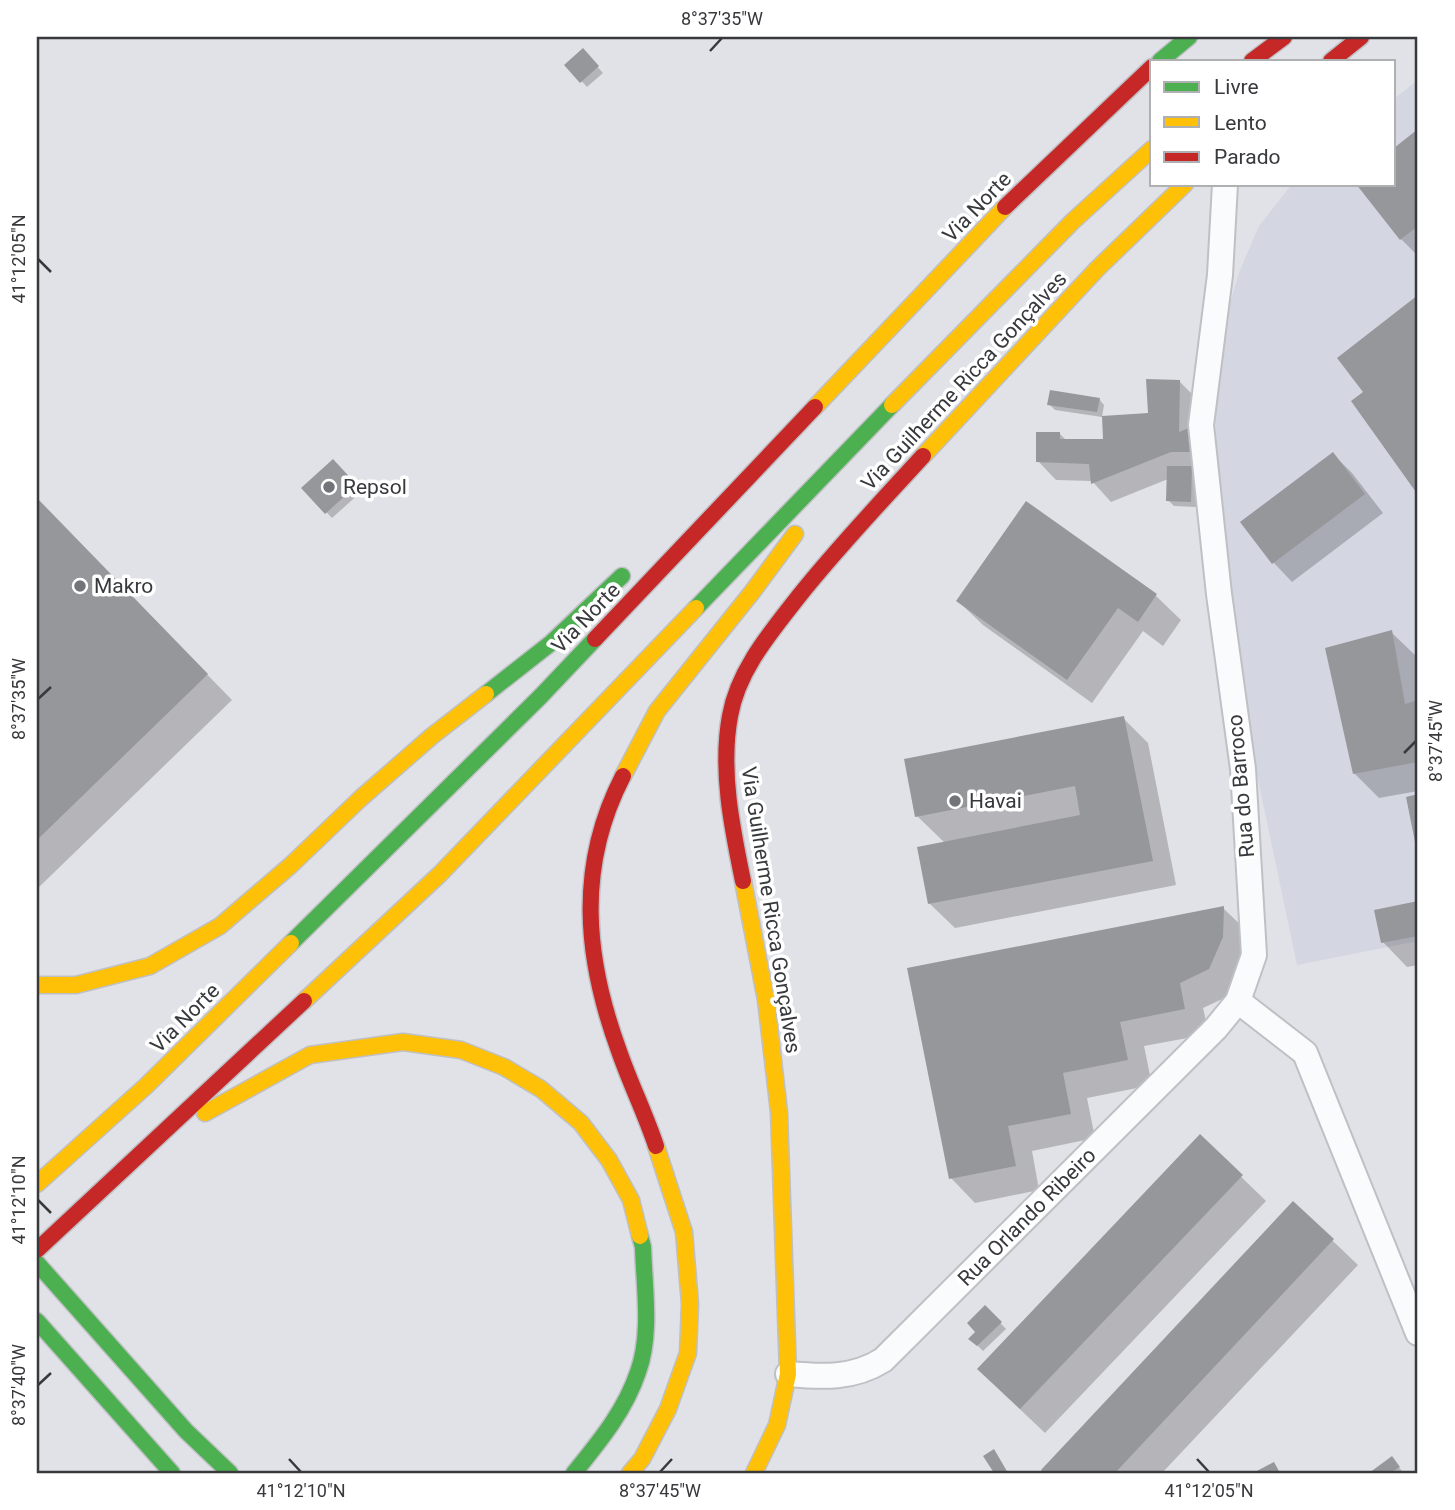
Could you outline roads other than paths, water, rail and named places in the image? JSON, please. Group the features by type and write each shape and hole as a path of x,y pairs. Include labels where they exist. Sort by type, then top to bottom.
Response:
{"main road":[{"path":"1161,60 1189,37"},
{"path":"1253,60 1284,37"},
{"path":"1332,60 1361,37"},
{"name":"Via Norte","path":"37,1184 146,1086 540,697 1016,195 1150,69"},
{"path":"37,1250 440,874 881,416 1073,221 1150,151"},
{"name":"Via Guilherme Ricca Gonçalves","path":"754,1473 777,1425 788,1374 779,1112 766,1000 726,773 730,715 745,672 762,645 837,549 1097,269 1183,186"},
{"path":"720,484 929,288"},
{"path":"630,1473 642,1459 668,1409 676,1387 688,1353 690,1304 684,1232 645,1112 619,1052 598,984 589,917 594,855 613,795 657,710 753,591 881,416"},
{"path":"37,985 76,985 150,966 220,926 432,736 551,643 631,568"},
{"path":"151,1143 310,1055 403,1042 461,1050 504,1067 541,1089 581,1123 609,1160 631,1200 643,1247 645,1332 639,1371 612,1425 575,1473"},
{"path":"37,1264 186,1432 230,1473"},
{"path":"37,1321 172,1473"}],"street":[{"name":"Rua do Barroco","path":"1225,186 1220,275 1201,425 1219,594 1243,769 1254,955 1238,1001"},
{"name":"Rua Orlando Ribeiro","path":"788,1374 818,1377 850,1375 883,1360 1216,1028 1238,1001"},
{"path":"1238,1001 1306,1053 1418,1333"}],"place":[{"name":"Repsol","path":"329,487"},
{"name":"Makro","path":"80,586"},
{"name":"Havai","path":"955,801"}]}
